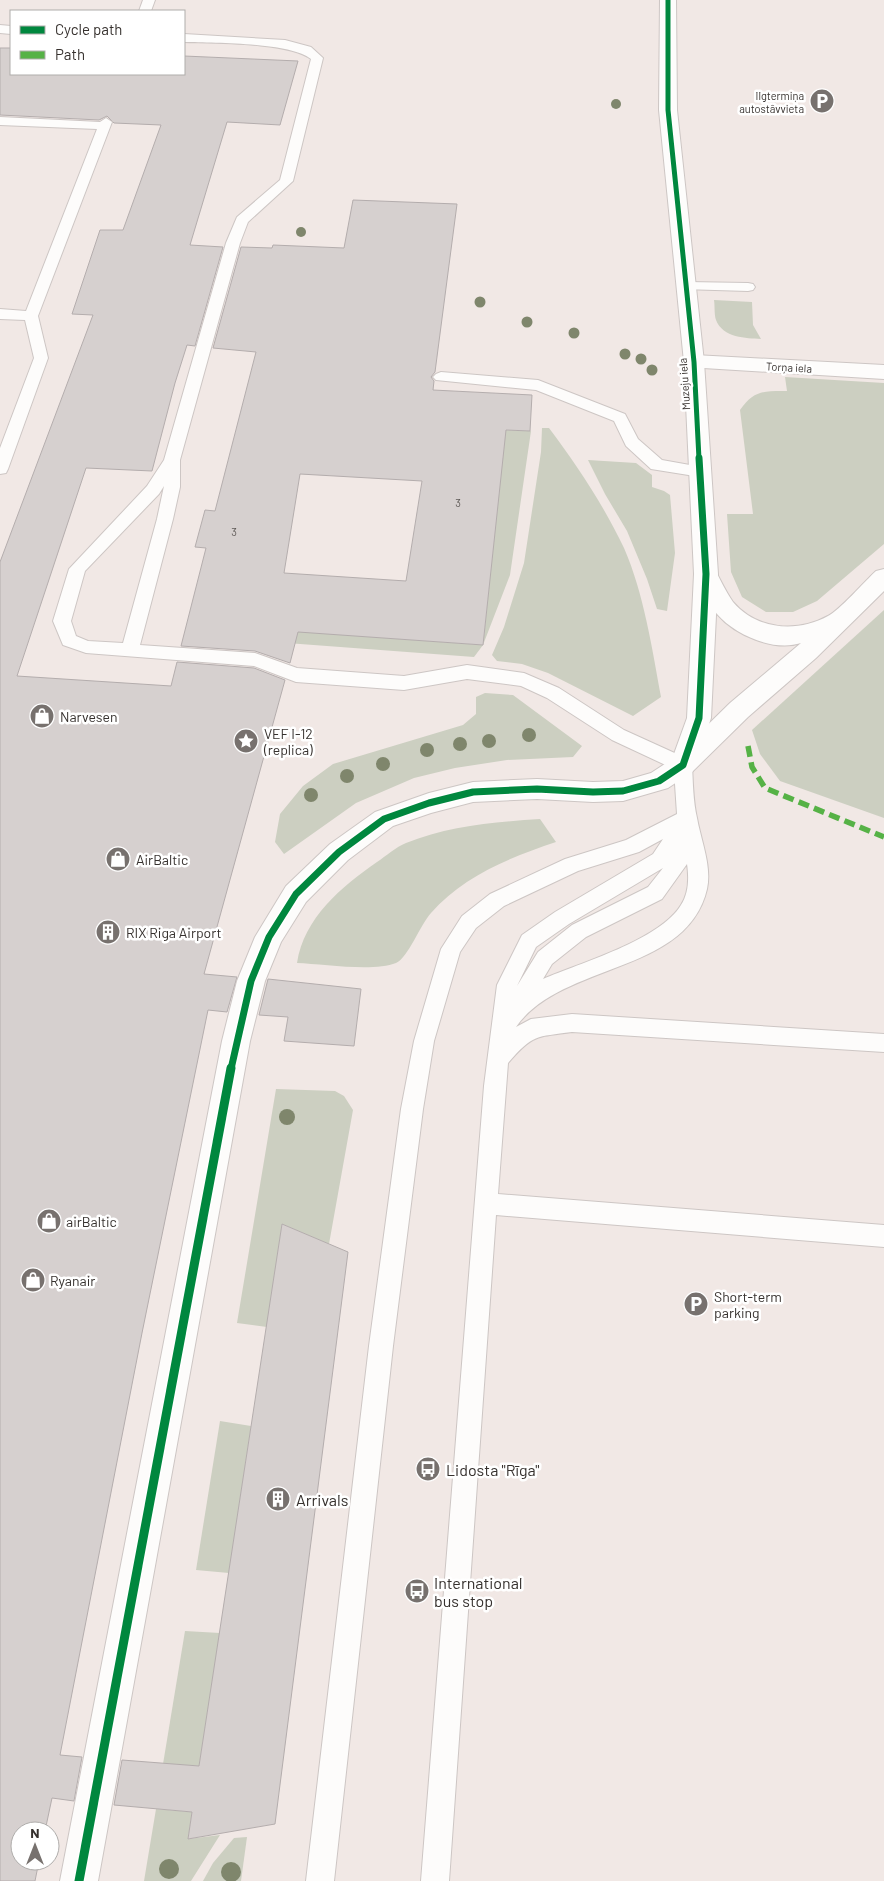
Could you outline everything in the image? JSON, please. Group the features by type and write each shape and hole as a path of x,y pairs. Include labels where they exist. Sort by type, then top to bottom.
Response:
{"main road":[{"name":"Muzeju iela","path":"668,0 668,110 694,362 706,574 699,718 683,765"},
{"name":"Torņa iela","path":"694,362 884,372"},
{"path":"706,574 725,608 745,625 772,635 796,636 838,622"},
{"path":"79,1881 236,1041 251,981 269,937 296,894 338,852 384,819 430,803 473,792 537,789 593,792 623,791 659,781 683,765 739,710 807,652 884,578"}],"lane":[{"path":"130,649 165,519 172,487 172,460 236,235 242,220 286,181 317,58 307,50 285,44 185,38"},
{"path":"0,121 105,124 31,316 42,358 0,469"},
{"path":"687,286 748,287"},
{"path":"0,314 31,316"},
{"path":"441,377 538,385 620,418 632,442 657,465 701,472"},
{"path":"172,460 153,490 77,569 62,622 69,640 86,647 255,660 296,675 404,683 467,672 524,680 553,693 618,736 683,765 687,818 696,854 698,890 690,913 672,930 636,949 550,986 527,999 512,1016 500,1035"},
{"path":"436,1881 498,1060 507,986 529,941 562,918 660,860 687,818"},
{"path":"320,1881 381,1346 412,1109 424,1041 451,949 469,922 497,900 572,865 632,846 687,818"},
{"path":"498,1060 514,1041 531,1028 572,1023 884,1043"},
{"path":"487,1204 884,1236"}],"shaded area":[{"path":"714,300 752,302 753,325 761,339 729,334 719,326 715,315"},
{"path":"785,377 884,383 884,544 817,601 793,612 766,612 742,597 731,572 727,514 753,514 740,410 755,395 772,391 787,391"},
{"path":"542,428 549,428 599,501 624,548 637,584 647,621 661,697 633,716 548,673 522,664 497,661 492,655 504,627 524,563 541,452"},
{"path":"505,430 531,431 510,575 483,645"},
{"path":"588,460 636,463 652,475 652,487 670,495 675,553 667,611 657,609 627,531"},
{"path":"884,610 884,818 780,781 760,754 752,730"},
{"path":"263,629 483,645 474,657 260,641"},
{"path":"485,693 513,695 582,746 573,757 507,760 455,768 414,778 356,803 284,854 275,842 280,814 303,786 333,764 463,725 476,714 476,697"},
{"path":"540,819 556,842 505,861 458,888 431,913 405,955 396,963 375,967 348,967 297,963 307,932 326,905 350,882 399,847 438,832 489,823"},
{"path":"276,1089 335,1091 344,1096 353,1110 329,1244 282,1224 267,1327 237,1323"},
{"path":"220,1421 251,1426 229,1573 196,1570"},
{"path":"185,1631 220,1633 199,1766 163,1764"},
{"path":"156,1809 192,1812 188,1839 220,1835 191,1881 144,1881"},
{"path":"247,1837 241,1881 203,1881 213,1863 234,1838"}],"building":[{"name":"RIX Riga Airport","path":"0,48 10,48 10,75 185,75 185,56 298,61 280,125 227,122 190,245 223,247 195,346 187,345 152,471 86,468 17,676 171,686 177,662 254,668 285,680 204,974 237,977 227,1012 208,1010 142,1333 60,1755 82,1757 74,1801 52,1798 47,1821 10,1821 10,1871 37,1871 35,1881 0,1881 0,562 93,315 72,314 100,230 123,230 161,125 114,123 107,116 99,120 0,115"},
{"path":"353,200 457,204 435,372 431,377 434,381 433,390 532,395 530,431 506,430 483,645 298,632 290,663 255,651 181,646 206,548 195,547 205,510 215,511 256,352 213,348 241,247 272,248 273,245 344,248","holes":["300,474 422,481 406,581 284,573"]},
{"path":"268,979 361,989 354,1046 284,1041 288,1017 259,1015"},
{"name":"Arrivals","path":"282,1224 348,1252 275,1824 188,1839 192,1812 114,1805 122,1760 199,1766"}],"marked path":[{"path":"748,746 752,767 765,788 884,837"}],"cycle path":[{"path":"79,1881 236,1041 251,981 269,937 296,894 339,852 384,819 429,803 473,792 537,789 593,792 623,791 659,781 683,765 699,718 706,574 694,362 668,110 668,0"}],"place":[{"name":"Ilgtermiņa autostāvvieta","path":"822,101"},
{"name":"Narvesen","path":"42,716"},
{"name":"VEF I-12 (replica)","path":"246,741"},
{"name":"AirBaltic","path":"118,859"},
{"name":"RIX Riga Airport","path":"108,932"},
{"name":"airBaltic","path":"49,1221"},
{"name":"Ryanair","path":"33,1280"},
{"name":"Short-term parking","path":"696,1304"},
{"name":"Lidosta \"Rīga\"","path":"428,1469"},
{"name":"Arrivals","path":"278,1499"},
{"name":"International bus stop","path":"417,1591"}]}
